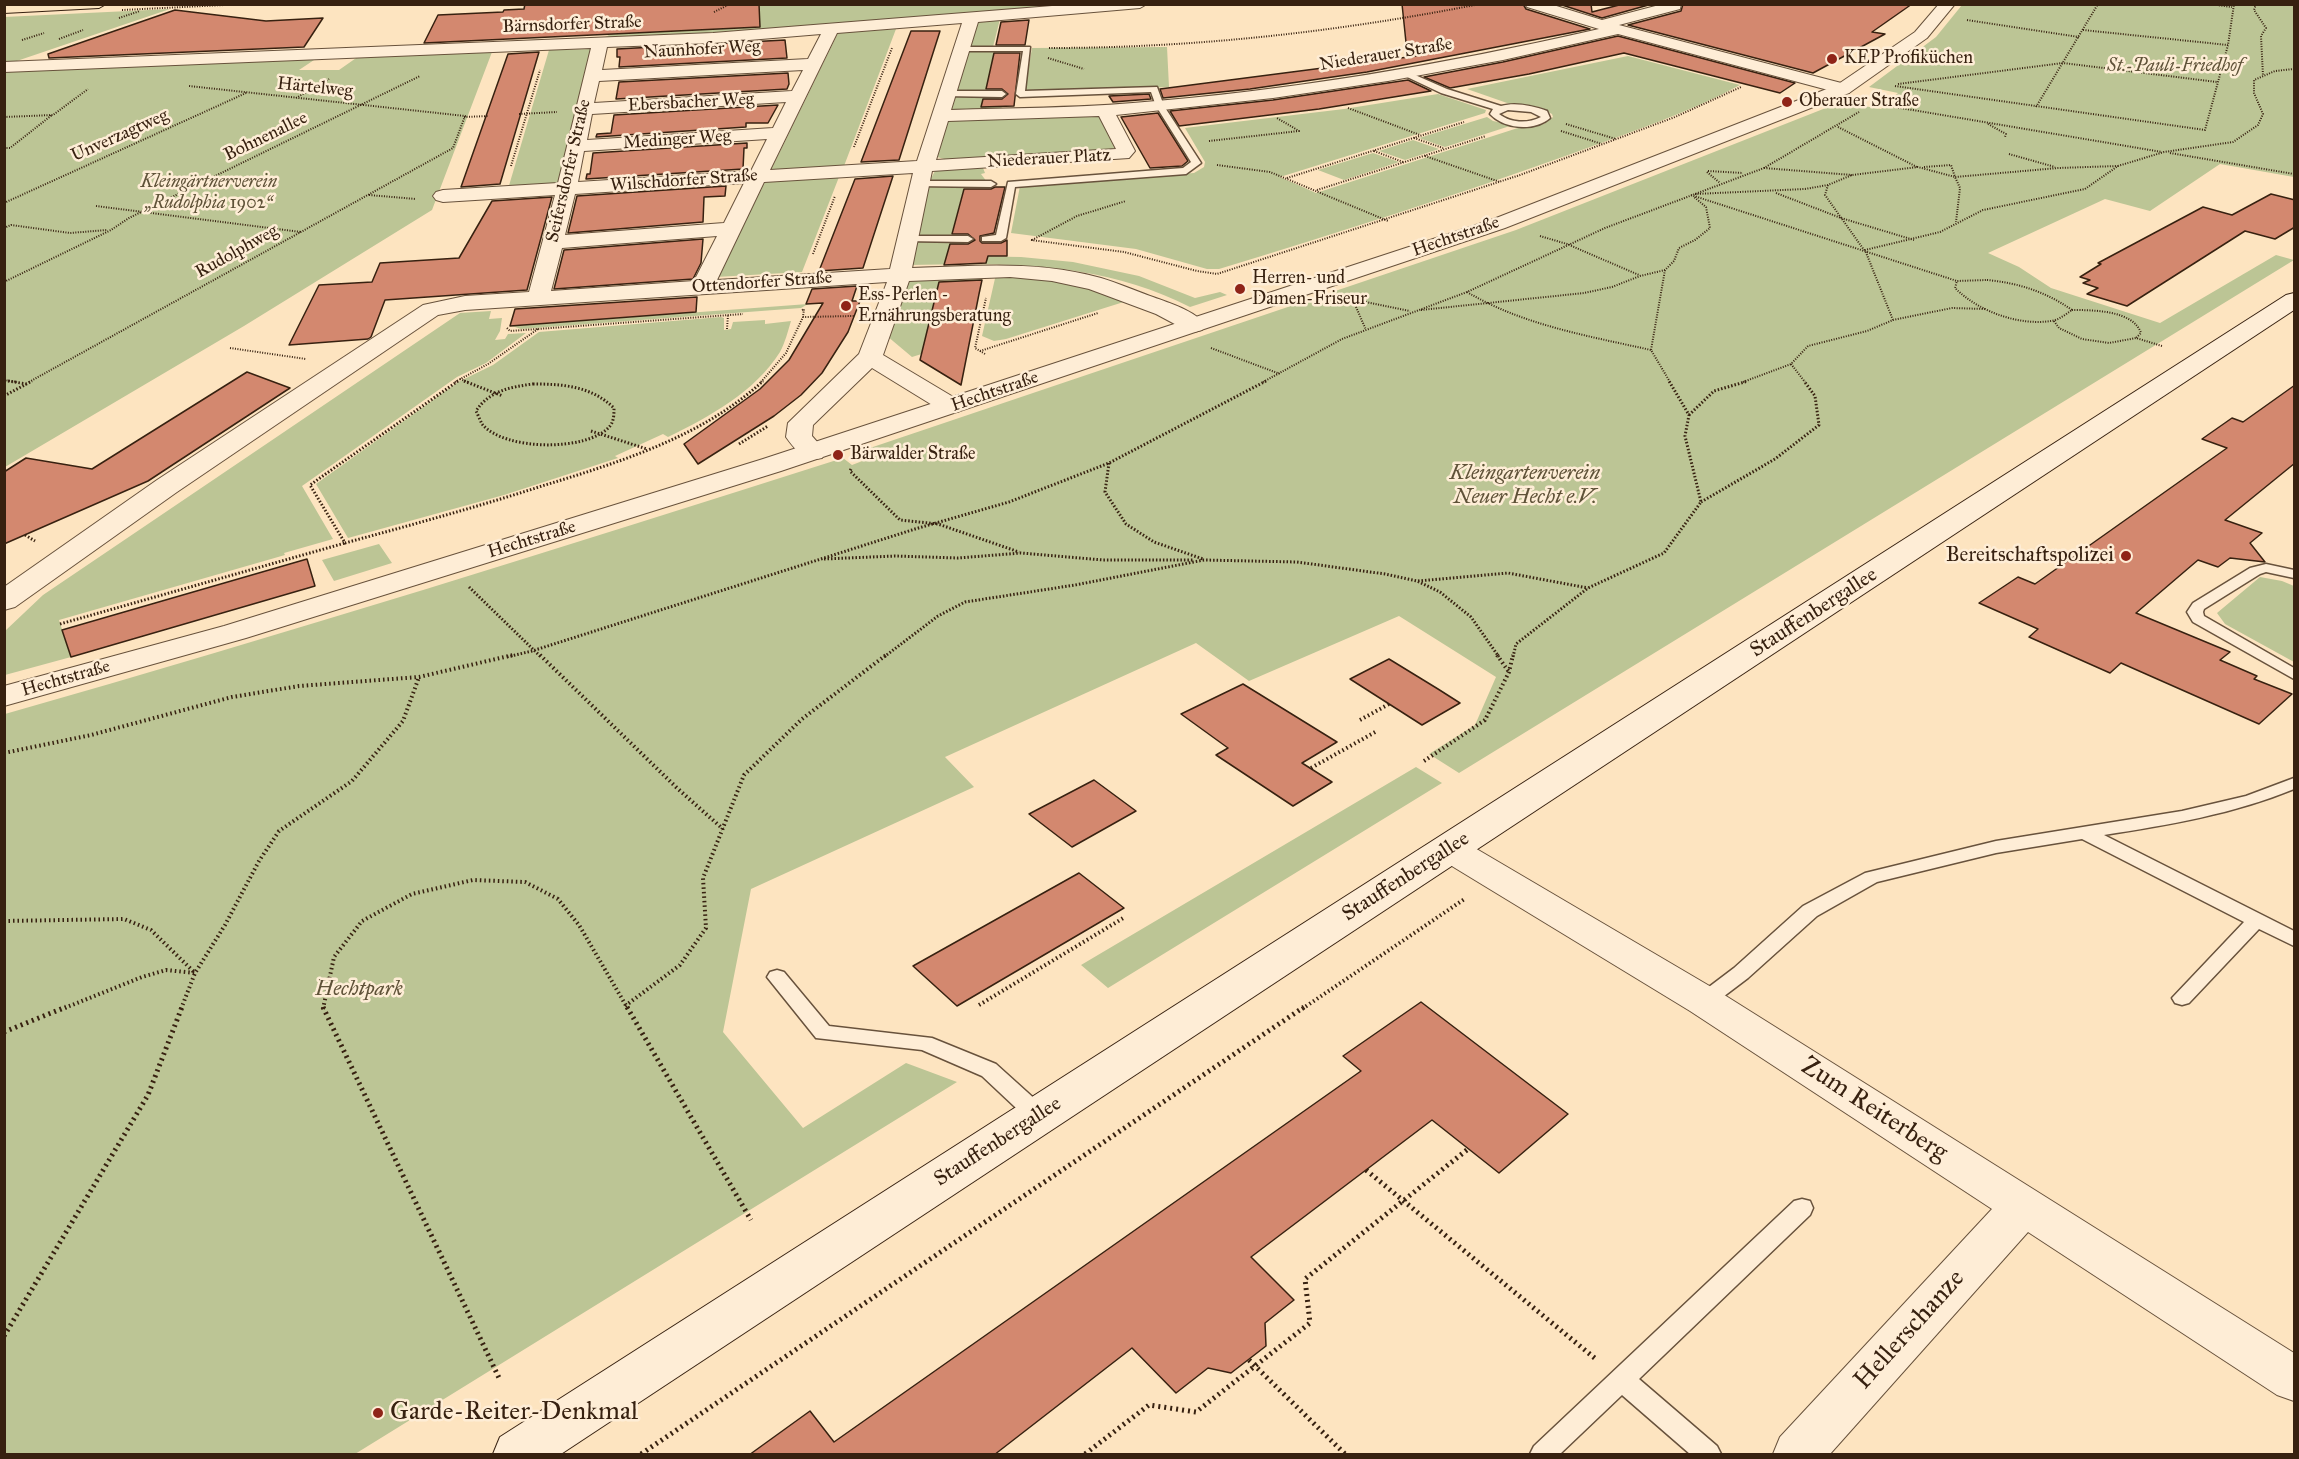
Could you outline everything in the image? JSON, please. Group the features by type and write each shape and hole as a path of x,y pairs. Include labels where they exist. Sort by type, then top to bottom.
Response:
{"main road":[{"path":"4,9 99,4"}],"street":[{"name":"Bärnsdorfer Straße","path":"4,67 600,44 831,30 1140,4"},
{"path":"1533,4 1616,30 1843,89"},
{"name":"Hechtstraße","path":"4,696 235,632 813,452 951,406 1197,334 1498,224 1843,89 1921,35 1947,4"},
{"path":"1600,25 1675,6"},
{"path":"813,452 799,437 801,423 870,357 887,315 900,274 922,175 971,18"},
{"path":"702,287 831,30"},
{"name":"Niederauer Straße","path":"1160,106 1406,73 1491,58 1616,30"},
{"name":"Seifersdorfer Straße","path":"538,298 567,188 583,109 600,44"},
{"name":"Naunhofer Weg","path":"592,76 814,64"},
{"name":"Ebersbacher Weg","path":"583,109 798,96"},
{"path":"940,116 1160,106"},
{"name":"Niederauer Platz","path":"922,175 1122,154 1126,151 1106,110"},
{"name":"Medinger Weg","path":"575,146 779,133"},
{"name":"Wilschdorfer Straße","path":"434,198 757,177 922,175"},
{"path":"552,242 731,229"},
{"name":"Ottendorfer Straße","path":"348,365 431,310 465,303 900,274 990,271 1030,272 1073,278 1141,299 1197,334"},
{"name":"Stauffenbergallee","path":"518,1455 2295,300"},
{"path":"870,357 951,406"},
{"path":"4,601 92,537 348,365"},
{"name":"Zum Reiterberg","path":"1450,849 1704,1001 2295,1379"},
{"name":"Hellerschanze","path":"1798,1455 2023,1206"}],"lane":[{"path":"961,49 1027,49 1011,94"},
{"path":"1406,73 1444,91 1498,110 1532,109 1544,113 1546,118 1536,123 1524,124 1503,121 1495,116 1498,110"},
{"path":"947,94 1154,89 1160,106 1196,163 1186,171 1009,184 1001,238 986,239"},
{"path":"922,175 991,184"},
{"path":"908,239 968,239"},
{"path":"2295,574 2266,568 2255,571 2198,606 2195,612 2198,619 2295,674"},
{"path":"1704,1001 1741,973 1810,911 1871,877 1996,848 2182,817 2251,800 2295,783"},
{"path":"2083,832 2295,939"},
{"path":"2182,998 2257,920"},
{"path":"777,977 823,1033 925,1043 989,1070 1039,1116"},
{"path":"1543,1455 1802,1208"},
{"path":"1623,1381 1708,1455"}],"path":[{"path":"1027,49 1152,47 1282,36 1366,25 1480,4"},
{"path":"2036,107 2098,4"},
{"path":"2209,4 2233,6 2228,45 2205,130 1888,85 2062,63 2217,82"},
{"path":"2256,4 2254,10 2266,28 2262,36 2263,76"},
{"path":"110,21 146,9"},
{"path":"1960,20 2079,37"},
{"path":"57,39 89,28"},
{"path":"2083,30 2228,45"},
{"path":"504,192 548,45"},
{"name":"Bohnenallee","path":"4,282 474,48"},
{"path":"1837,127 1918,167 1955,177 2058,168 2118,166 2164,152 2233,142 2258,126 2263,114 2254,93 2253,80 2275,71 2295,69"},
{"path":"296,98 335,75"},
{"path":"1001,238 1102,248 1158,259 1204,273 1217,274 1501,182 1617,140 1720,98 1744,85"},
{"name":"Härtelweg","path":"183,86 464,117 489,116"},
{"path":"4,148 10,148 89,88"},
{"name":"Unverzagtweg","path":"4,203 247,93"},
{"path":"1868,106 1872,103 2295,174"},
{"path":"1344,107 1421,135"},
{"path":"519,114 583,109"},
{"path":"1287,178 1498,110"},
{"path":"4,753 91,735 232,697 299,686 420,677 532,651 819,559 1009,502 1109,463 1190,423 1342,339 1467,292 1567,244 1764,168 1814,137 1837,127 1860,111"},
{"path":"4,117 53,115"},
{"path":"1185,144 1299,131 1273,116"},
{"name":"Rudolphweg","path":"4,396 453,148 464,117"},
{"path":"1546,118 1617,140"},
{"path":"1984,122 2006,134 2005,136"},
{"path":"1536,123 1603,145"},
{"path":"1317,190 1524,124"},
{"path":"1413,138 1445,149"},
{"path":"1611,142 1620,144"},
{"path":"1373,150 1405,162"},
{"path":"2009,154 2058,168"},
{"path":"1425,156 1501,182"},
{"path":"1196,163 1227,165 1287,178 1388,220"},
{"path":"1764,168 1852,175 1951,165 1960,188 1956,222"},
{"path":"1864,250 1940,232 1983,210 2085,189 2118,166"},
{"path":"1691,195 1774,192 1828,185 1852,175"},
{"path":"1828,185 1825,195 1864,250 1893,320"},
{"path":"1774,192 1793,202 1914,240"},
{"path":"369,195 434,198"},
{"path":"1691,195 1958,281 1983,280 2023,287 2059,300 2072,310 2105,312 2121,316 2139,327 2140,333 2136,338"},
{"path":"1344,296 1353,300 1412,312 1584,293 1612,287 1640,276 1665,270 1674,261 1679,248 1695,240 1710,228 1706,207 1691,195"},
{"path":"1031,240 1052,226 1078,214 1132,199"},
{"path":"96,206 302,232"},
{"path":"4,228 12,225 70,233 111,230"},
{"path":"1567,244 1640,276"},
{"path":"1665,270 1651,350 1689,414"},
{"path":"985,354 975,348 990,271"},
{"path":"1958,281 1955,288 1961,295 1987,309 2007,316 2054,321 2072,310"},
{"path":"1467,292 1483,303 1542,323 1651,350"},
{"path":"980,351 1141,299"},
{"path":"514,300 507,328 510,331 746,314"},
{"path":"1353,300 1366,330"},
{"path":"1701,502 1685,436 1689,414 1714,391 1763,376 1791,364 1808,346 1867,331 1893,320 1952,308 1987,309"},
{"path":"60,624 569,478 648,449 700,424 753,390 773,371 788,350 803,317 804,309 794,310"},
{"path":"727,330 728,315"},
{"path":"803,317 861,316"},
{"path":"2054,321 2070,334 2097,342 2118,343 2136,338 2162,346"},
{"path":"345,543 310,485 460,379 488,364 538,329"},
{"path":"1048,329 1053,332"},
{"path":"1197,334 1280,374"},
{"path":"998,345 1004,348"},
{"path":"230,348 348,365"},
{"path":"1424,760 1480,725 1509,672 1516,644 1588,588 1664,553 1701,502 1775,459 1819,425 1815,396 1791,364"},
{"path":"460,379 503,396"},
{"path":"4,380 27,384"},
{"path":"533,384 563,385 588,390 600,395 614,408 614,418 610,426 600,434 579,442 536,444 493,434 483,426 477,418 476,411 479,404 494,393 533,384"},
{"path":"591,431 648,449"},
{"path":"1109,463 1105,492 1126,524 1154,542 1204,560"},
{"path":"854,464 850,471 900,520 938,524 1021,553"},
{"path":"25,535 35,541"},
{"path":"819,559 895,556 958,558 1021,553 1103,560 1297,562 1417,581 1508,573 1588,588"},
{"path":"625,1006 680,965 706,928 703,878 744,775 802,719 938,616 965,602 1075,585 1204,560"},
{"path":"1417,581 1440,592 1471,617 1509,672"},
{"path":"466,585 532,651 723,829"},
{"path":"4,1336 148,1095 195,973 225,925 259,861 279,831 352,782 403,722 420,677"},
{"path":"1360,720 1389,704"},
{"path":"1311,768 1377,731"},
{"path":"641,1455 1497,877"},
{"path":"500,1380 323,1008 334,957 362,921 412,894 473,880 525,882 558,899 579,926 751,1220"},
{"path":"979,1005 1125,917"},
{"path":"4,921 124,919 151,930 195,973"},
{"path":"4,1032 142,976 166,970 195,973"},
{"path":"1085,1455 1149,1405 1196,1412 1256,1367 1310,1323 1305,1279 1468,1149"},
{"path":"1366,1170 1623,1381"},
{"path":"1249,1359 1345,1455"}],"green space":[{"path":"669,5 1061,5 597,41"},
{"name":"Hechtpark","path":"1962,5 2294,5 2294,177 2220,164 2150,211 2105,199 1988,253 2019,267 2051,288 2160,323 2276,255 2294,260 1459,773 1429,754 1475,725 1496,677 1399,616 1249,681 1196,643 945,757 974,787 751,889 723,1032 803,1128 906,1063 957,1082 355,1454 5,1454 5,714 425,589 843,458 852,465 878,455 870,448 1516,230 1841,102 1881,109 1898,93 1869,87 1936,37"},
{"path":"170,9 5,65 4,17"},
{"path":"1000,19 993,47 969,47 976,21"},
{"path":"896,29 844,166 771,170 838,33"},
{"path":"1167,47 1169,87 1035,92 1025,89 1032,48"},
{"path":"591,49 560,183 508,189 549,50"},
{"path":"967,50 995,50 985,93 955,93"},
{"name":"Kleingärtnerverein „Rudolphia 1902“","path":"492,52 432,210 244,326 5,467 4,70 317,58 299,70 339,70 359,56"},
{"path":"1628,56 1740,85 1678,114 1527,170 1219,269 1207,269 1136,249 1011,233 1020,186 1194,173 1204,167 1205,162 1185,128 1344,109 1438,94 1486,110 1485,113 1280,177 1316,193 1524,126 1544,124 1553,117 1552,114 1539,107 1510,104 1467,89"},
{"path":"953,96 999,96 1002,109 952,109"},
{"path":"1098,114 1115,149 948,160 937,157 946,121 950,119"},
{"path":"1487,117 1493,121 1513,125 1445,147 1419,138"},
{"path":"1413,140 1439,149 1405,160 1379,151"},
{"path":"1373,153 1399,162 1344,180 1318,170"},
{"path":"983,168 985,173 981,174 987,182 929,182 935,171"},
{"path":"839,177 802,272 716,277 765,182"},
{"path":"927,187 964,187 951,237 915,237"},
{"path":"915,241 965,241 962,256 1021,257 1073,262 1139,276 1195,298 1220,292 1227,295 1190,307 1156,292 1088,273 1018,265 909,265"},
{"path":"982,274 982,282 939,282 923,347 931,351 912,357 887,336 909,280"},
{"path":"996,274 1042,277 1130,300 994,341 982,336"},
{"path":"808,304 801,308 521,329 512,326"},
{"path":"491,311 489,319 502,318 500,331 495,340 505,339 508,334 526,333 486,363 457,377 302,486 333,539 59,620 71,657 5,675 5,631 43,595 460,313"},
{"path":"724,318 724,330 731,329 733,322 765,320 765,324 791,321 780,352 758,379 744,391 715,412 684,429 668,437 663,434 615,456 618,458 504,495 348,538 316,484 458,382 493,365 539,332"},
{"path":"379,544 392,563 334,581 322,560"},
{"path":"2260,577 2294,586 2294,662 2225,624 2217,613"},
{"path":"1416,767 1442,783 1108,988 1081,965"}],"building":[{"path":"525,4 759,4 760,27 424,43 438,15 503,12 504,10 524,9"},
{"path":"1402,4 1523,4 1526,9 1590,29 1367,72 1250,89 1163,98 1160,89 1416,56 1407,52"},
{"path":"1559,4 1591,4 1592,12 1623,4 1652,4 1602,18"},
{"path":"1683,4 1912,4 1872,32 1885,34 1813,73 1628,25 1681,11"},
{"path":"175,10 266,21 323,18 304,47 49,58 48,54"},
{"path":"1029,20 1025,45 996,45 1001,22"},
{"path":"911,31 940,31 899,160 861,162"},
{"path":"1618,36 1795,83 1780,93 1624,53 1529,74 1450,88 1424,77 1503,62"},
{"path":"785,40 787,58 619,67 620,57 617,57 617,49"},
{"path":"539,52 500,184 461,187 508,54"},
{"path":"994,53 1020,53 1014,106 981,107 983,99 1002,99 1008,94 1002,89 986,89"},
{"path":"788,73 787,89 616,99 619,82"},
{"path":"1408,80 1431,91 1319,109 1179,126 1170,111 1273,100"},
{"path":"1149,94 1151,99 1113,102 1109,96"},
{"path":"778,105 768,123 746,123 746,127 596,137 597,134 611,133 614,115"},
{"path":"1158,113 1188,161 1182,166 1150,168 1121,117"},
{"path":"747,143 747,148 744,148 743,169 586,179 587,174 590,174 593,153"},
{"path":"893,176 863,268 819,271 855,179"},
{"path":"726,186 725,196 704,197 703,222 568,233 577,196"},
{"path":"1005,187 994,233 980,236 980,241 982,243 1001,243 1007,240 1007,256 988,256 986,263 944,265 950,244 968,244 975,240 968,234 952,234 964,189"},
{"path":"2271,194 2295,200 2295,227 2275,239 2245,231 2127,306 2087,294 2098,288 2083,283 2090,280 2080,277 2101,264 2098,263 2203,207 2232,215"},
{"path":"552,197 527,290 385,300 371,337 368,339 289,345 319,285 372,282 380,263 459,258 492,201"},
{"path":"703,239 701,263 693,279 554,289 564,250"},
{"path":"982,280 961,385 920,360 939,282"},
{"path":"857,286 852,301 860,301 848,332 822,373 801,395 774,416 698,464 684,444 760,389 789,360 823,303 806,304 812,289"},
{"path":"697,297 696,312 510,326 515,309"},
{"path":"247,372 290,388 148,481 4,544 4,472 26,458 92,469"},
{"name":"Bereitschaftspolizei","path":"2295,385 2295,463 2225,520 2262,533 2250,543 2265,562 2230,558 2218,567 2198,560 2136,613 2230,652 2220,660 2257,676 2254,679 2292,694 2259,724 2121,663 2110,673 2029,637 2038,629 1979,603 2018,577 2035,584 2227,448 2202,439 2232,418 2243,422"},
{"path":"307,559 315,586 71,657 62,630"},
{"path":"1389,659 1460,703 1422,725 1350,679"},
{"path":"1243,684 1337,742 1302,763 1332,782 1293,806 1216,755 1228,748 1181,714"},
{"path":"1094,780 1136,811 1072,847 1029,814"},
{"path":"1079,873 1124,908 957,1006 913,966"},
{"path":"1421,1002 1568,1114 1499,1173 1432,1120 1251,1257 1294,1300 1265,1323 1266,1346 1231,1373 1208,1368 1176,1393 1132,1348 994,1455 749,1455 810,1411 834,1442 1361,1071 1343,1056"}],"place":[{"name":"KEP Profiküchen","path":"1832,59"},
{"name":"Oberauer Straße","path":"1787,102"},
{"name":"Herren- und Damen-Friseur","path":"1240,289"},
{"name":"Ess-Perlen - Ernährungsberatung","path":"846,306"},
{"name":"Bärwalder Straße","path":"838,455"},
{"name":"Bereitschaftspolizei","path":"2126,556"},
{"name":"Garde-Reiter-Denkmal","path":"378,1413"}],"park label":[{"name":"St.-Pauli-Friedhof","path":"2175,67"},
{"name":"Kleingartenverein Neuer Hecht e.V.","path":"1525,486"}]}
